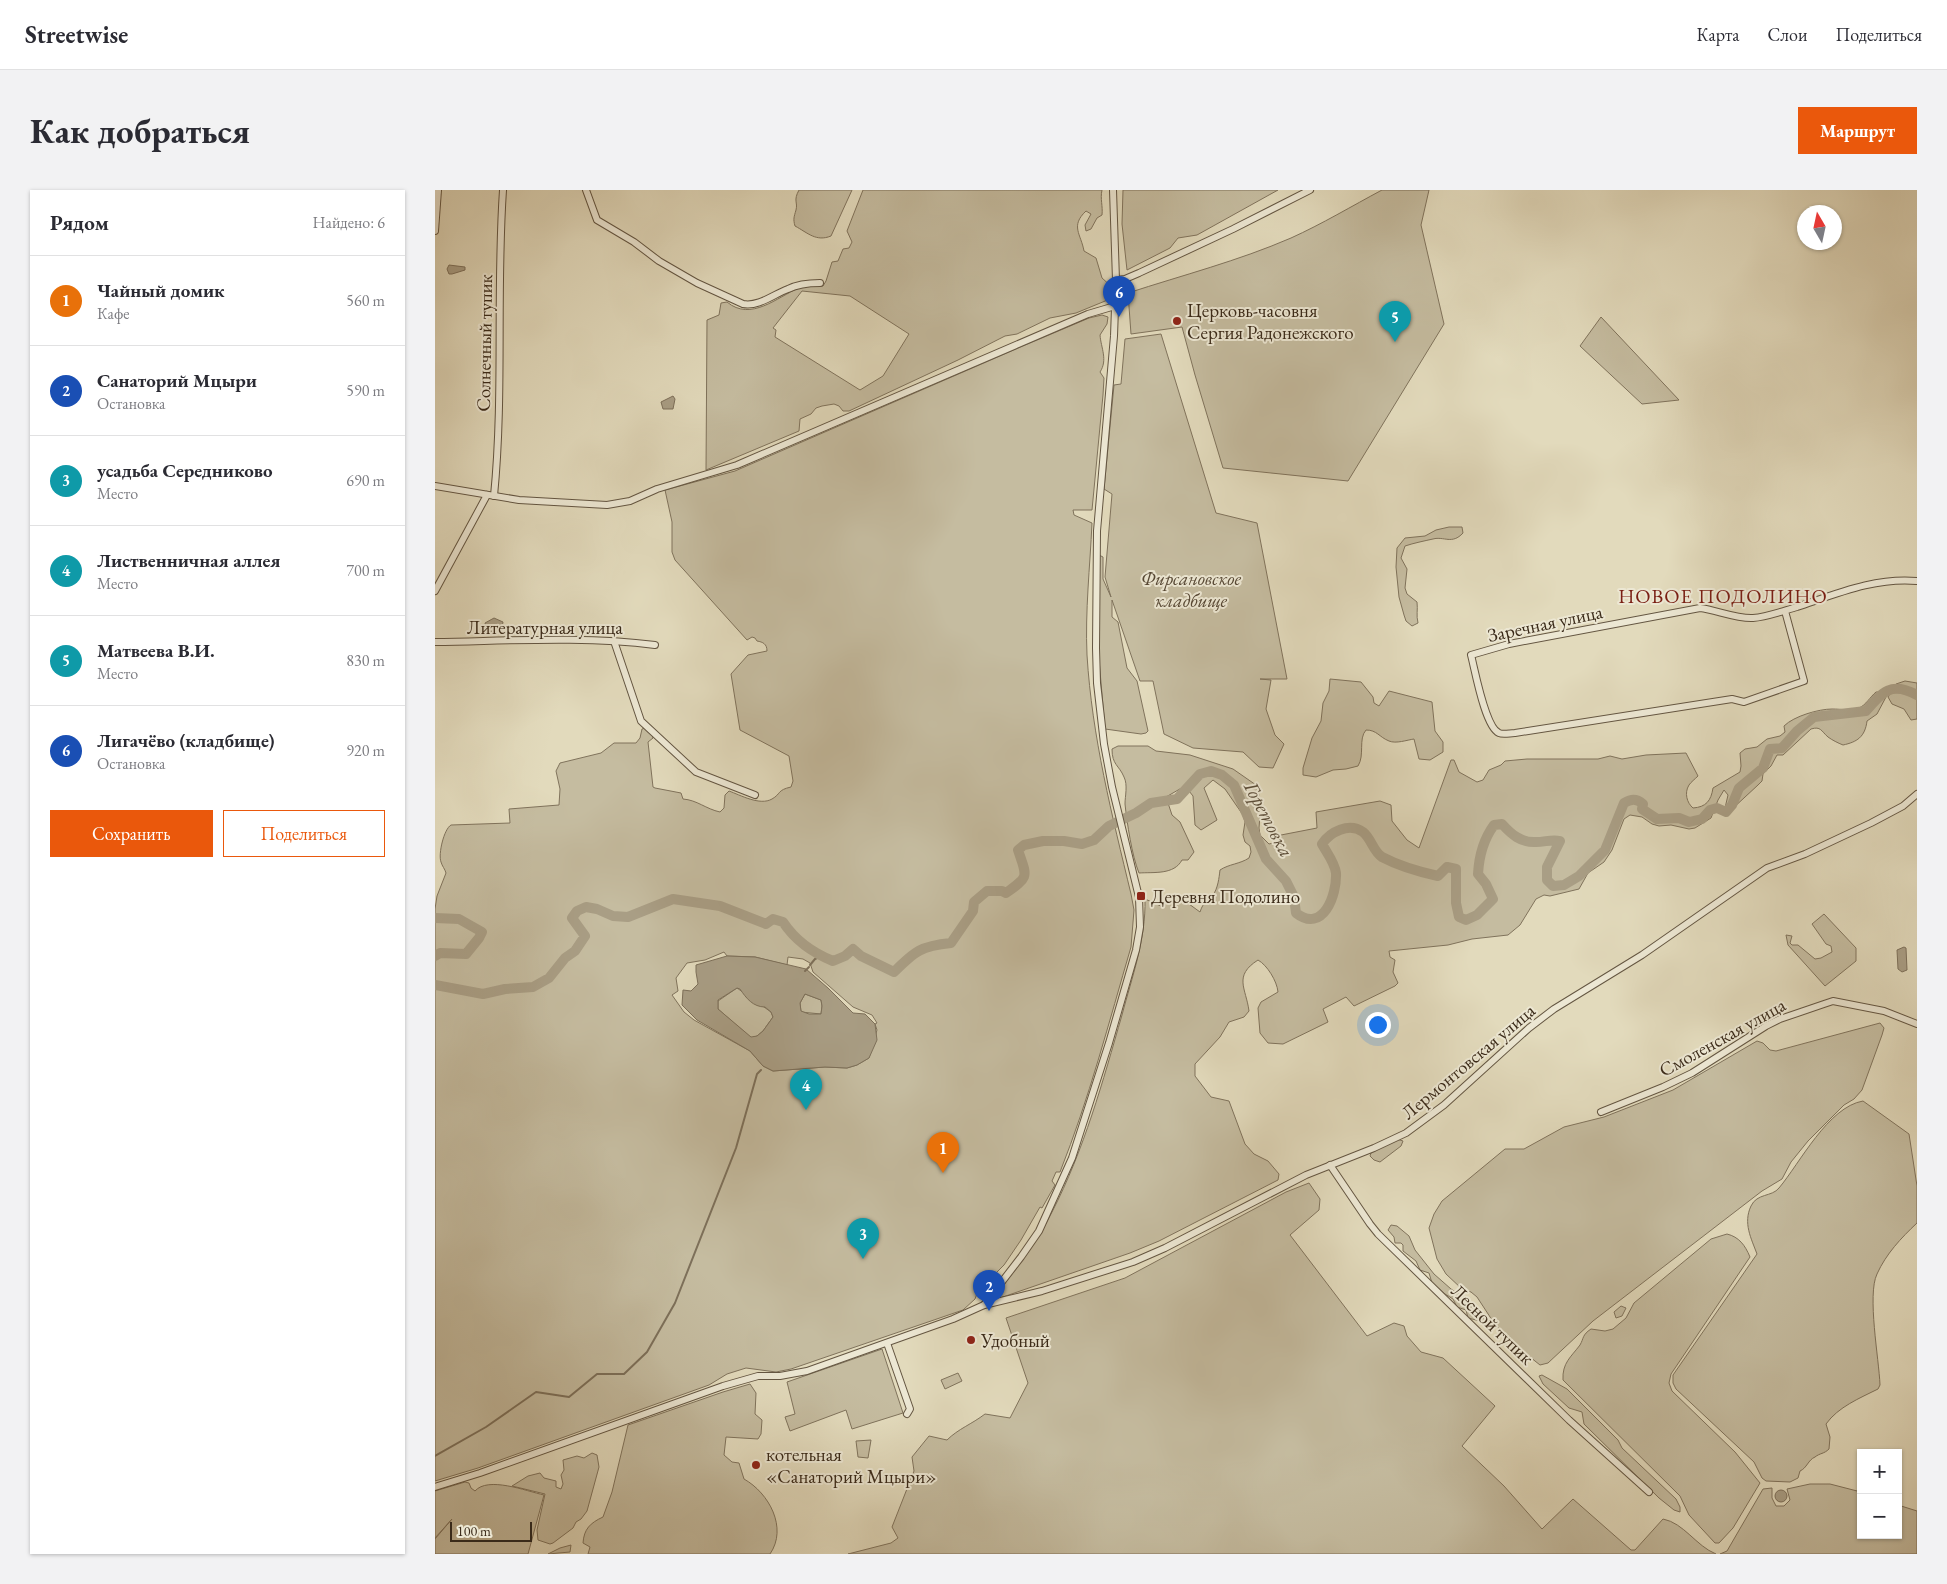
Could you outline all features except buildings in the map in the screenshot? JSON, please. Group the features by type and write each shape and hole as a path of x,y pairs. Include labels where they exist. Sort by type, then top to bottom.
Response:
{"street":[{"path":"435,231 438,190"},
{"name":"Солнечный тупик","path":"491,496 497,416 500,230 503,190"},
{"path":"586,190 597,220 635,242 659,261 697,284 743,304 748,305 761,301 800,285 820,283"},
{"path":"984,1305 1021,1257 1045,1218 1072,1158 1109,1042 1136,950 1140,927 1139,897 1117,808 1104,744 1097,683 1097,531 1116,280 1113,190"},
{"path":"1116,280 1125,279 1233,230 1310,190"},
{"path":"435,486 544,503 607,505 630,501 657,489 737,465 1088,314 1115,306"},
{"path":"435,590 491,496"},
{"name":"Заречная улица","path":"1785,611 1804,681 1744,702 1732,699 1515,734 1500,734 1492,728 1471,655 1509,644 1700,608 1753,618 1785,611 1866,585 1887,581 1917,581"},
{"name":"Литературная улица","path":"435,642 558,640 614,641 655,645"},
{"path":"614,641 641,721 696,772 755,795"},
{"name":"Лермонтовская улица","path":"435,1487 480,1474 751,1377 780,1376 807,1371 953,1319 984,1305 1042,1291 1133,1262 1165,1248 1281,1187 1406,1133 1444,1105 1541,1018 1642,955 1767,868 1805,854 1871,823 1903,806 1917,794"},
{"name":"Смоленская улица","path":"1601,1112 1692,1073 1780,1019 1824,1004 1833,1002 1884,1011 1917,1024"},
{"name":"Лесной тупик","path":"1330,1165 1369,1224 1378,1234 1569,1420 1649,1492"},
{"path":"887,1343 910,1409 907,1414"}],"green space":[{"path":"799,190 852,190 831,236 826,238 816,237 795,226 796,199"},
{"path":"863,190 1102,190 1102,215 1097,218 1091,229 1086,231 1085,225 1091,214 1086,211 1081,216 1078,230 1084,251 1096,258 1102,278 1112,287 1112,293 1110,299 1076,313 1050,318 1017,334 1005,336 849,411 843,411 834,404 816,408 811,414 800,419 799,431 706,470 707,320 719,315 721,303 727,302 736,308 745,310 755,309 799,288 823,286 832,262 838,261 843,249 849,248 852,242 847,231","holes":["802,291 850,296 909,334 883,376 860,390 775,337 776,330 773,328"]},
{"path":"1123,190 1278,190 1197,235 1178,238 1170,248 1127,270 1122,224"},
{"path":"1382,190 1429,190 1421,225 1444,324 1348,481 1223,468 1182,327 1131,334 1128,293 1231,261 1291,238"},
{"path":"1102,315 1108,317 1107,324 1100,335 1104,358 1100,372 1104,378 1103,395 1092,510 1073,510 1074,515 1092,523 1087,655 1093,716 1104,776 1134,910 1131,947 1080,1117 1060,1172 1056,1172 1052,1181 1055,1185 1004,1265 978,1291 975,1299 963,1310 791,1369 776,1372 746,1368 727,1374 709,1385 478,1468 435,1481 435,909 437,896 446,873 441,863 440,853 448,827 451,825 510,823 509,809 559,805 560,789 556,771 560,763 601,753 614,743 636,743 640,738 642,729 645,728 653,738 648,742 653,787 655,788 681,793 683,799 720,812 724,808 725,795 729,791 756,801 767,801 781,791 791,787 793,781 789,756 740,730 731,674 748,655 767,651 766,647 755,638 752,637 747,640 675,560 672,552 672,522 665,490 735,471 1089,318","holes":["724,952 727,956 755,957 787,965 788,957 803,959 810,963 813,972 853,1007 872,1015 877,1023 875,1024 877,1030 869,1058 847,1068 825,1067 773,1071 763,1066 750,1051 694,1020 684,1012 672,995 678,991 676,978 687,963 705,960"]},
{"path":"1601,317 1679,400 1642,404 1580,346"},
{"name":"Фирсановское кладбище","path":"1161,334 1216,513 1257,523 1287,679 1260,679 1271,680 1266,709 1275,735 1284,744 1273,768 1259,767 1243,752 1193,748 1164,734 1153,681 1140,681 1112,600 1112,617 1118,622 1127,668 1137,681 1148,731 1141,734 1105,729 1098,648 1099,555 1103,557 1103,579 1111,597 1105,577 1112,494 1104,489 1114,385 1121,384 1125,339"},
{"path":"1462,527 1463,533 1455,539 1437,538 1405,546 1401,558 1407,569 1405,588 1407,594 1417,602 1418,623 1412,626 1406,621 1399,597 1396,567 1397,548 1405,538 1425,536 1436,530"},
{"path":"1330,679 1361,682 1373,697 1374,703 1379,706 1389,691 1432,702 1435,731 1443,742 1443,752 1430,760 1419,759 1414,739 1392,742 1373,731 1366,730 1362,738 1361,757 1358,766 1333,770 1316,777 1303,775 1303,768 1312,738 1321,721 1323,703 1329,691"},
{"path":"1905,681 1917,683 1917,719 1911,720 1904,709 1892,704 1888,697 1896,684"},
{"path":"1876,692 1883,692 1886,697 1877,714 1867,721 1862,735 1856,740 1843,745 1819,729 1811,729 1783,755 1777,755 1771,766 1763,774 1762,781 1731,810 1725,808 1728,795 1724,790 1711,818 1695,828 1689,829 1671,825 1659,826 1652,824 1642,817 1630,815 1624,819 1612,850 1604,862 1588,873 1579,889 1550,896 1544,895 1536,899 1520,925 1508,935 1472,939 1448,945 1389,951 1390,957 1395,960 1393,972 1398,983 1395,986 1354,1006 1346,997 1323,1009 1328,1022 1283,1044 1268,1043 1260,1033 1258,1008 1261,1002 1278,992 1271,974 1258,960 1250,966 1243,977 1249,1011 1244,1017 1229,1022 1220,1037 1195,1064 1195,1076 1211,1097 1229,1101 1245,1144 1254,1154 1268,1161 1279,1174 1278,1180 1159,1241 1130,1253 1000,1298 999,1291 1046,1223 1074,1164 1083,1140 1108,1065 1134,972 1141,943 1145,899 1163,907 1168,898 1189,904 1200,912 1204,903 1215,892 1220,870 1249,858 1251,852 1250,846 1245,842 1243,835 1245,822 1243,815 1225,789 1213,780 1204,788 1217,820 1201,830 1195,825 1193,796 1185,786 1166,797 1172,815 1180,822 1194,852 1188,860 1182,860 1178,865 1169,870 1139,873 1132,849 1127,820 1125,780 1114,762 1112,749 1118,746 1148,746 1156,751 1190,755 1233,769 1256,785 1259,795 1257,803 1260,815 1260,835 1269,844 1277,842 1281,835 1317,828 1316,812 1380,801 1391,805 1392,821 1407,840 1419,848 1451,760 1454,760 1459,772 1477,782 1483,780 1489,770 1501,765 1505,761 1527,759 1598,759 1610,756 1622,759 1646,755 1686,753 1698,776 1689,785 1687,791 1687,798 1693,808 1705,805 1711,796 1713,788 1740,772 1740,753 1745,749 1757,747 1767,739 1780,736 1785,732 1784,726 1788,722 1800,716 1827,709 1849,710 1859,708"},
{"path":"1824,914 1856,948 1856,961 1825,986 1788,945 1786,935 1792,936 1790,943 1792,945 1798,945 1815,959 1832,952 1831,946 1826,944 1812,924"},
{"path":"737,988 771,1012 773,1017 757,1036 751,1038 718,1009 718,1001"},
{"path":"805,994 821,1000 821,1014 801,1012 800,1003"},
{"path":"1880,1023 1884,1028 1862,1090 1808,1141 1791,1162 1782,1179 1762,1191 1593,1321 1548,1363 1540,1365 1525,1353 1516,1349 1494,1323 1477,1297 1471,1292 1462,1289 1446,1274 1437,1259 1429,1228 1434,1214 1442,1201 1505,1149 1524,1149 1564,1127 1604,1117 1673,1090 1757,1041 1763,1043 1770,1050 1776,1051"},
{"path":"1863,1101 1909,1134 1917,1186 1917,1223 1889,1253 1877,1274 1874,1284 1874,1328 1880,1385 1878,1389 1850,1404 1831,1418 1826,1424 1830,1437 1829,1449 1811,1460 1800,1471 1798,1478 1790,1482 1766,1481 1762,1478 1754,1462 1676,1389 1673,1383 1673,1375 1757,1254 1750,1236 1748,1224 1751,1206 1757,1199 1773,1193 1779,1188 1816,1137 1838,1114 1850,1105"},
{"path":"1397,1139 1403,1141 1401,1146 1380,1162 1370,1156 1371,1153"},
{"path":"1309,1183 1320,1199 1319,1210 1290,1235 1367,1336 1394,1323 1404,1326 1407,1336 1421,1352 1443,1358 1495,1406 1462,1446 1504,1486 1542,1529 1573,1499 1631,1550 1635,1550 1663,1519 1677,1525 1702,1546 1716,1554 848,1554 891,1543 898,1538 892,1527 914,1471 912,1457 929,1436 947,1440 985,1414 1010,1418 1028,1383 1006,1318 1125,1278 1286,1192"},
{"path":"1391,1225 1397,1226 1409,1236 1415,1250 1434,1274 1451,1289 1474,1304 1490,1328 1480,1321 1468,1318 1466,1310 1457,1307 1453,1299 1432,1283 1429,1273 1420,1270 1416,1261 1403,1251 1401,1243 1395,1243 1394,1237 1388,1230"},
{"path":"1727,1234 1741,1242 1750,1257 1671,1374 1669,1383 1672,1391 1735,1452 1760,1483 1733,1528 1719,1543 1715,1543 1689,1515 1680,1496 1563,1380 1563,1374 1568,1361 1588,1331 1591,1329 1605,1331 1613,1329 1626,1318 1634,1303 1711,1239"},
{"path":"1621,1306 1626,1308 1622,1316 1616,1318 1614,1312"},
{"path":"882,1349 903,1413 852,1429 846,1410 790,1431 785,1417 795,1414 787,1382"},
{"path":"958,1373 962,1381 945,1389 941,1380"},
{"path":"1542,1375 1567,1389 1618,1440 1622,1448 1676,1499 1680,1512 1674,1510 1659,1498 1584,1424 1582,1412 1569,1408 1543,1384 1539,1376"},
{"path":"750,1384 756,1393 755,1414 762,1420 761,1434 758,1439 726,1437 724,1455 732,1462 739,1463 744,1479 761,1493 773,1512 777,1533 775,1544 770,1554 588,1554 590,1547 583,1543 586,1530 591,1524 603,1517 612,1492 628,1425"},
{"path":"871,1440 868,1458 858,1457 856,1441"},
{"path":"592,1453 597,1455 599,1467 587,1511 573,1528 553,1543 550,1544 538,1540 537,1530 545,1494 512,1486 528,1476 540,1473 544,1478 556,1481 556,1487 561,1489 563,1484 561,1475 564,1470 563,1460 577,1456 584,1458"},
{"path":"465,1482 469,1483 475,1491 481,1487 498,1485 544,1495 528,1554 435,1554 435,1539 452,1519 435,1538 435,1491"},
{"path":"1810,1484 1830,1484 1857,1491 1857,1539 1902,1539 1902,1506 1917,1511 1917,1554 1720,1554 1727,1551 1763,1489 1772,1488 1772,1498 1776,1506 1784,1506 1790,1500 1787,1489"},
{"path":"571,1545 570,1552 548,1554 560,1548"}],"shaded area":[{"path":"449,265 465,267 465,270 449,274 447,269"},
{"path":"673,396 675,399 673,409 663,409 661,402"},
{"path":"494,618 503,622 502,628 497,631 487,632 485,623"},
{"path":"1906,948 1907,970 1902,972 1898,969 1897,950"},
{"path":"727,956 755,957 806,969 853,1013 865,1014 875,1024 877,1040 869,1058 847,1068 825,1067 773,1071 763,1066 750,1051 697,1020 682,1005 683,990 691,991 698,984 696,965","holes":["737,988 753,1004 765,1007 771,1012 773,1017 757,1036 751,1037 718,1009 718,1000","805,994 821,1000 821,1014 809,1014 801,1011 800,1003"]},
{"path":"1779,1490 1783,1490 1787,1496 1783,1502 1779,1502 1775,1498 1775,1494"}],"waterway":[{"name":"Горетовка","path":"435,985 483,994 505,989 533,987 549,978 565,958 575,951 585,936 572,918 577,911 586,907 597,909 613,916 628,917 673,899 720,906 766,924 773,919 783,922 799,940 826,958 833,961 845,956 853,949 861,956 894,972 913,954 925,948 951,943 973,911 974,902 987,891 1002,891 1006,893 1019,883 1023,879 1024,871 1018,850 1024,845 1043,841 1064,841 1082,844 1094,840 1109,826 1136,813 1151,803 1177,799 1200,774 1211,771 1222,775 1234,785 1266,859 1286,881 1294,897 1296,913 1306,918 1314,919 1327,909 1334,891 1336,873 1322,844 1335,832 1352,828 1363,832 1382,857 1395,863 1438,876 1447,867 1456,869 1456,903 1459,917 1466,920 1477,915 1493,899 1486,884 1478,874 1482,848 1494,825 1502,824 1513,834 1526,841 1560,841 1547,867 1547,880 1553,886 1564,885 1579,876 1605,850 1624,803 1636,800 1643,804 1642,809 1657,819 1679,818 1689,822 1702,819 1710,810 1717,808 1726,812 1732,805 1739,788 1763,768 1770,749 1782,748 1797,731 1814,717 1866,711 1882,694 1894,689 1908,691 1917,695"},
{"name":"Горетовка","path":"435,918 459,919 482,932 466,954 440,953 435,956"},
{"path":"810,965 821,956"},
{"path":"805,971 809,967"},
{"path":"435,1456 486,1427 536,1392 569,1397 597,1374 624,1374 647,1352 675,1303 736,1148 757,1074 761,1070"}],"place":[{"name":"Лигачёво (кладбище)","path":"1119,317"},
{"name":"Церковь-часовня Сергия Радонежского","path":"1177,321"},
{"name":"Матвеева В.И.","path":"1395,342"},
{"name":"Деревня Подолино","path":"1141,896"},
{"name":"Лиственничная аллея","path":"806,1110"},
{"name":"Чайный домик","path":"943,1173"},
{"name":"усадьба Середниково","path":"863,1259"},
{"name":"Санаторий Мцыри","path":"989,1311"},
{"name":"Удобный","path":"971,1340"},
{"name":"котельная «Санаторий Мцыри»","path":"756,1465"}],"district":[{"name":"НОВОЕ ПОДОЛИНО","path":"1723,596"}]}
